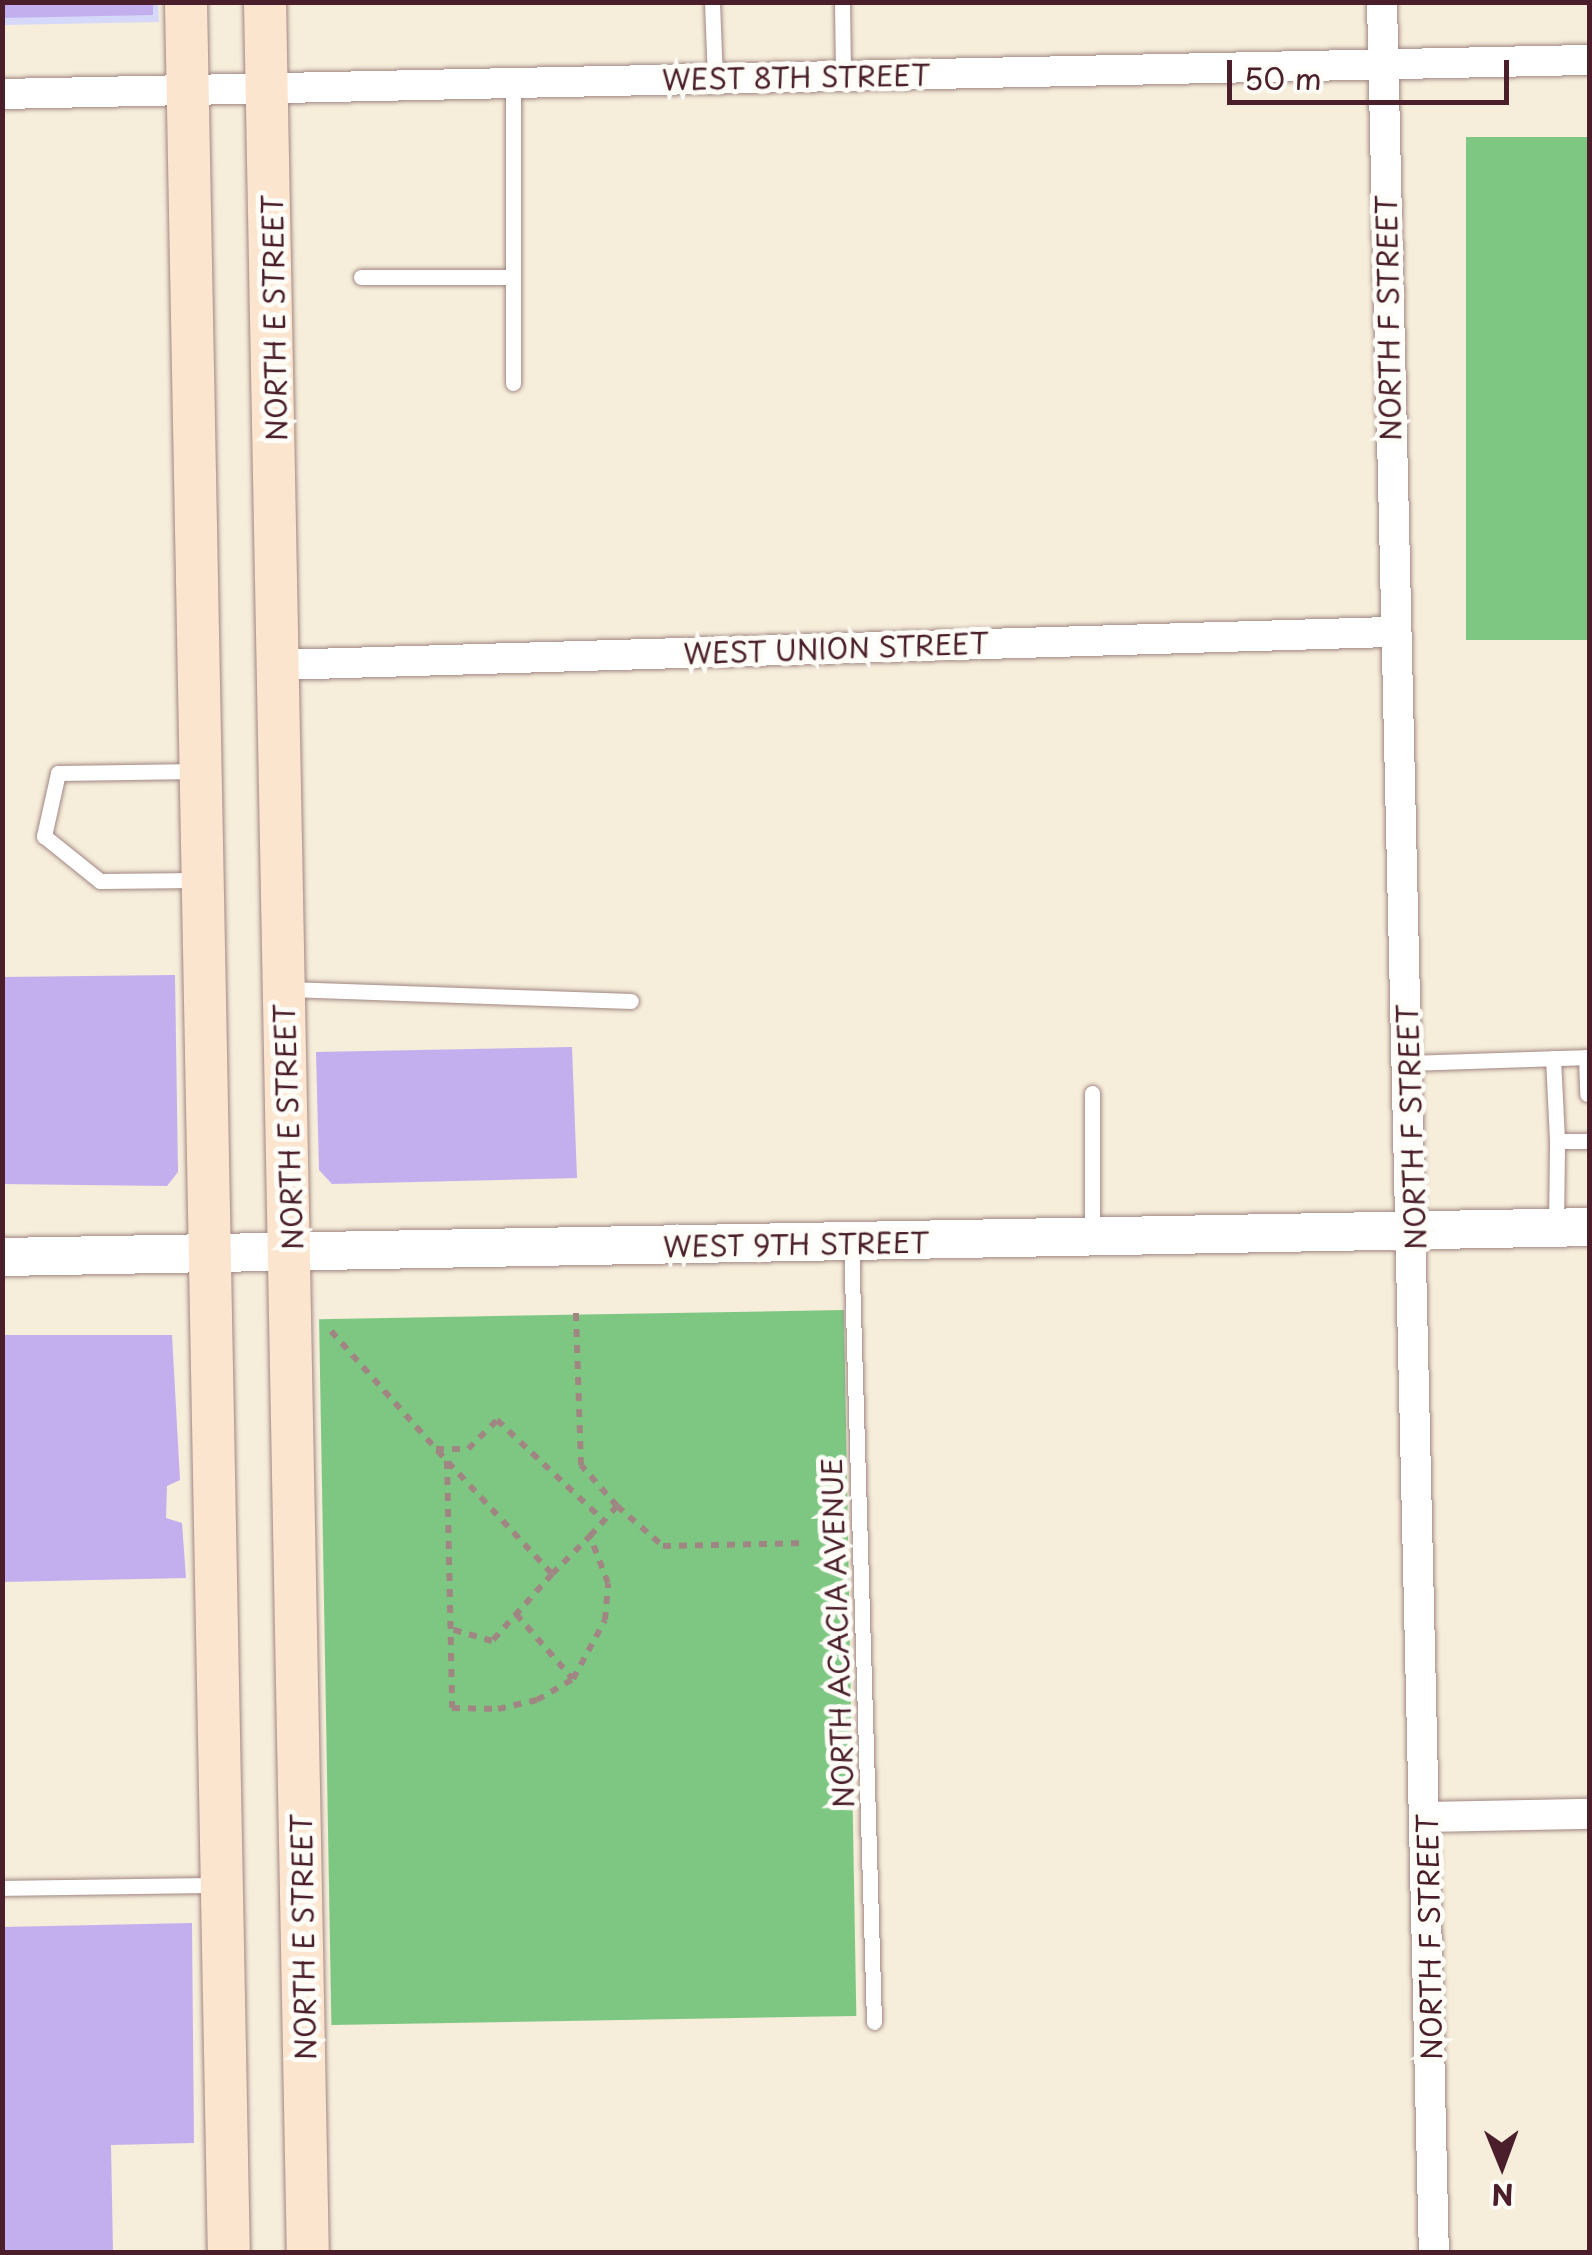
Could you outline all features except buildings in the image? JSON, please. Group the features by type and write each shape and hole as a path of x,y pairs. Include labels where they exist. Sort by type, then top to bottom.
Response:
{"main road":[{"path":"186,2 229,2252"},
{"name":"NORTH E STREET","path":"265,2 292,1254 308,2252"}],"street":[{"name":"NORTH F STREET","path":"1382,2 1393,632 1414,1231 1434,2252"},
{"name":"WEST 8TH STREET","path":"2,94 1590,60"},
{"name":"WEST UNION STREET","path":"278,665 1393,632"},
{"name":"WEST 9TH STREET","path":"2,1256 292,1254 1573,1228"},
{"path":"1427,1817 1590,1814"}],"lane":[{"path":"712,2 716,79"},
{"path":"842,2 843,76"},
{"path":"513,83 513,383"},
{"path":"361,276 512,277"},
{"path":"203,771 58,773 44,836 100,880 205,880"},
{"path":"284,989 631,1001"},
{"path":"1408,1063 1588,1057 1587,1094"},
{"path":"1553,1058 1557,1141 1573,1228"},
{"path":"1092,1092 1092,1238"},
{"path":"1557,1141 1588,1138"},
{"name":"NORTH ACACIA AVENUE","path":"851,1242 874,2022"},
{"path":"2,1888 223,1884"}],"path":[{"path":"576,1311 581,1465 617,1506 662,1546 806,1543"},
{"path":"317,1316 552,1574"},
{"path":"436,1449 468,1449 497,1420 604,1521"},
{"path":"447,1461 452,1708 537,1700 573,1679 605,1620 608,1584 590,1536"},
{"path":"452,1629 492,1641 617,1506"},
{"path":"516,1614 573,1679"}],"shaded area":[{"path":"2,3 158,3 159,22 3,25"}],"green space":[{"path":"1466,137 1589,137 1589,640 1466,640"},
{"path":"844,1310 856,2016 331,2025 319,1319"}]}
